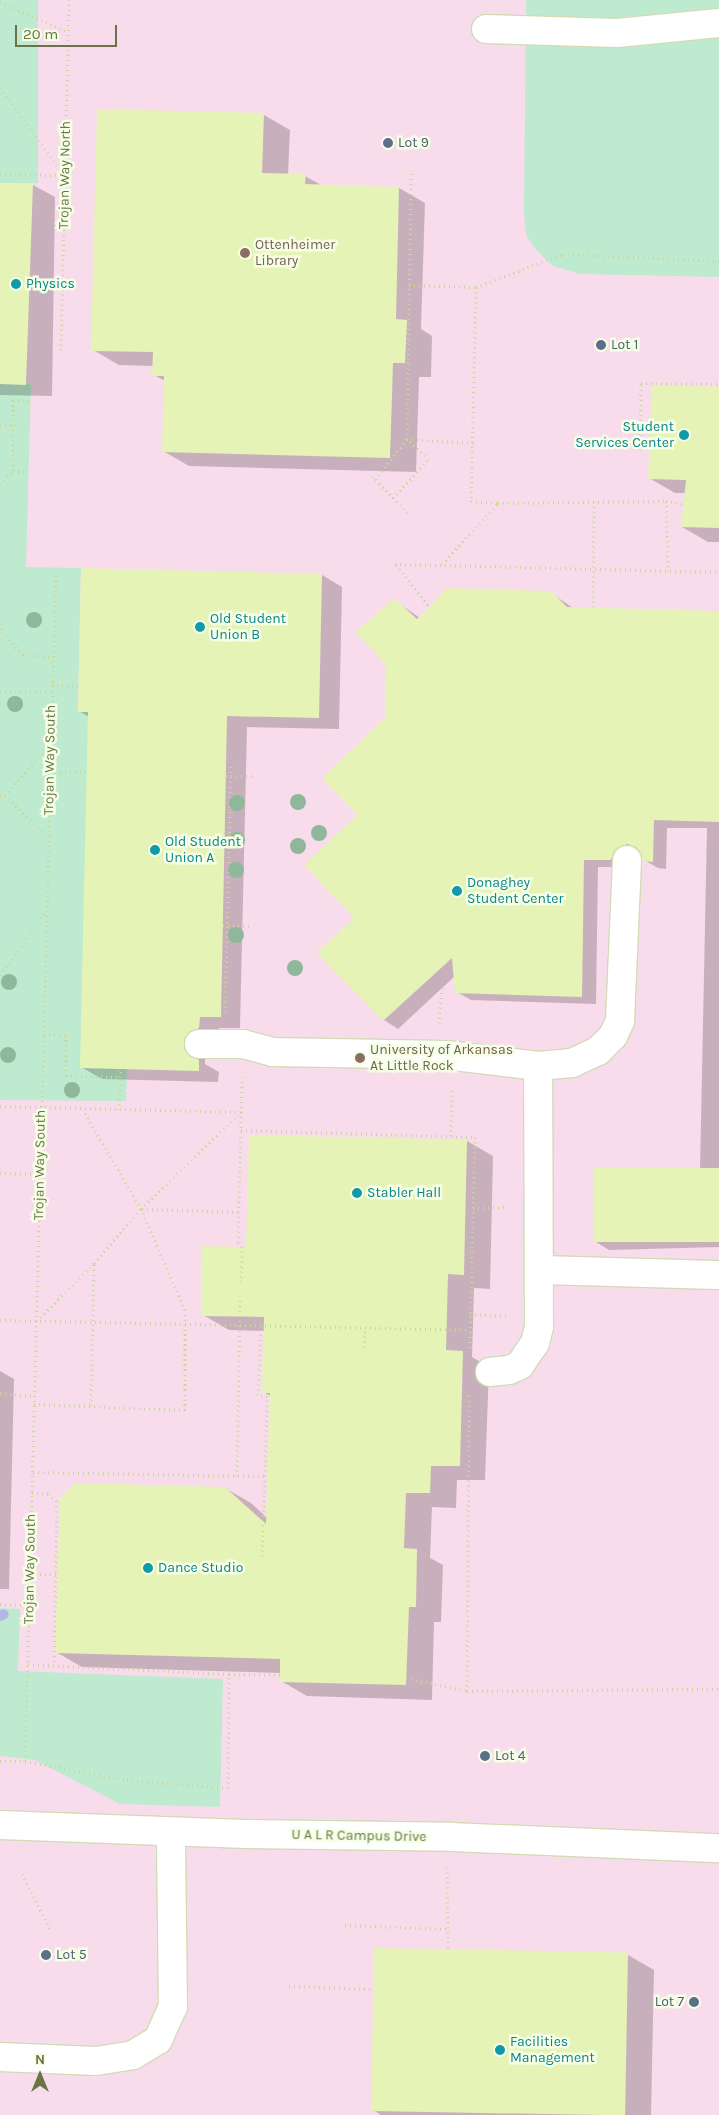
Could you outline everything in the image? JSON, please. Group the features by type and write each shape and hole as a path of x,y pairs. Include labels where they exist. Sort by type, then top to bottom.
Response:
{"street":[{"path":"486,29 617,33 719,23"},
{"path":"199,1044 242,1044 273,1052 446,1055 538,1066 572,1063 598,1051 614,1036 620,1021 627,860"},
{"path":"476,1373 509,1370 520,1365 529,1356 539,1327 538,1066"},
{"path":"539,1270 719,1275"},
{"name":"U A L R Campus Drive","path":"0,1825 171,1832 451,1837 719,1848"},
{"path":"0,2057 96,2060 133,2055 158,2040 173,2007 171,1832"}],"path":[{"name":"Trojan Way North","path":"61,350 70,0"},
{"path":"0,2 68,32"},
{"path":"0,88 65,175"},
{"path":"408,513 374,478 407,438 411,170"},
{"path":"0,174 65,175"},
{"path":"409,285 476,287 563,254 719,261"},
{"path":"476,287 474,443 471,501 666,501 683,504"},
{"path":"640,450 641,383 719,384"},
{"path":"0,484 13,471 13,399 30,400"},
{"path":"0,425 13,426"},
{"path":"407,438 474,443"},
{"path":"393,498 429,459 407,438"},
{"path":"13,471 28,472"},
{"path":"593,607 594,501"},
{"path":"666,501 668,570"},
{"path":"441,565 498,502"},
{"path":"429,607 396,564 719,572"},
{"name":"Trojan Way South","path":"26,1761 56,568"},
{"path":"0,624 2,632 23,655 53,657"},
{"path":"52,685 78,686"},
{"path":"0,690 52,692"},
{"path":"5,795 51,744"},
{"path":"225,1022 225,925 231,763"},
{"path":"50,772 87,772"},
{"path":"226,776 255,776"},
{"path":"0,795 5,795 48,837"},
{"path":"0,976 47,910"},
{"path":"225,925 249,926"},
{"path":"439,1031 442,986"},
{"path":"44,1034 66,1035 66,1076 120,1077"},
{"path":"119,1110 121,1069"},
{"path":"241,1282 239,1212 242,1074"},
{"path":"451,1136 453,1076"},
{"path":"0,1106 42,1109 241,1112"},
{"path":"34,1404 184,1410 184,1310 141,1209 84,1110"},
{"path":"37,1322 94,1263 141,1209 241,1112"},
{"path":"241,1130 475,1137 470,1330 476,1373 467,1691"},
{"path":"0,1173 40,1174"},
{"path":"473,1208 518,1206"},
{"path":"141,1209 239,1212"},
{"path":"92,1405 94,1263"},
{"path":"237,1476 240,1300"},
{"path":"470,1314 514,1317"},
{"path":"0,1320 470,1330"},
{"path":"261,1326 258,1395 267,1396 262,1556"},
{"path":"364,1347 365,1327"},
{"path":"0,1393 35,1396"},
{"path":"33,1472 265,1476"},
{"path":"32,1493 48,1494 57,1501 54,1665"},
{"path":"30,1574 56,1574"},
{"path":"0,1604 29,1605"},
{"path":"28,1664 280,1675"},
{"path":"0,1761 26,1761 127,1780 228,1788 229,1674"},
{"path":"406,1678 467,1691 719,1689"},
{"path":"446,1866 448,1950"},
{"path":"22,1874 50,1928"},
{"path":"344,1925 449,1929"},
{"path":"289,1986 374,1989"}],"shaded area":[{"name":"University of Arkansas At Little Rock","path":"0,0 719,0 719,2115 0,2115"}],"green space":[{"path":"0,0 38,0 38,183 0,183"},
{"path":"526,0 719,0 719,277 580,274 553,266 536,250 526,235 524,212"},
{"path":"0,384 31,384 26,567 81,568 78,712 88,712 127,1069 126,1101 0,1100"},
{"path":"0,1608 20,1609 18,1671 223,1679 220,1807 120,1804 35,1760 0,1756"}],"building":[{"name":"Ottenheimer Library","path":"97,109 264,113 262,173 306,174 305,184 399,187 396,319 407,320 405,363 393,363 390,458 162,452 164,376 152,376 153,352 91,351"},
{"name":"Physics","path":"0,183 33,184 26,385 0,384"},
{"name":"Student Services Center","path":"652,385 719,387 719,528 681,527 686,480 648,479"},
{"path":"81,568 322,574 319,718 227,716 221,1017 200,1017 199,1028 185,1037 185,1051 199,1060 199,1071 80,1068 88,712 78,712"},
{"name":"Donaghey Student Center","path":"447,588 551,591 567,607 719,611 719,822 654,820 653,862 643,861 636,847 627,844 614,851 611,860 584,860 582,997 455,993 452,958 383,1021 317,953 354,918 304,865 357,815 322,778 385,718 386,665 356,632 394,598 417,619"},
{"path":"249,1135 467,1140 464,1275 448,1274 446,1350 463,1351 460,1466 431,1466 430,1493 406,1493 404,1548 417,1549 416,1607 409,1607 406,1685 280,1682 280,1659 55,1653 60,1499 75,1483 225,1487 266,1524 270,1393 262,1393 264,1317 201,1316 202,1246 246,1247"},
{"path":"594,1168 719,1168 719,1242 594,1242"},
{"name":"Facilities Management","path":"374,1948 628,1952 625,2115 371,2111"}],"waterway":[{"path":"0,1616 4,1614"}],"place":[{"name":"Lot 9","path":"388,143"},
{"name":"Ottenheimer Library","path":"245,253"},
{"name":"Physics","path":"16,284"},
{"name":"Lot 1","path":"601,345"},
{"name":"Student Services Center","path":"684,435"},
{"name":"Old Student Union B","path":"200,627"},
{"name":"Old Student Union A","path":"155,850"},
{"name":"Donaghey Student Center","path":"457,891"},
{"name":"University of Arkansas At Little Rock","path":"360,1058"},
{"name":"Stabler Hall","path":"357,1193"},
{"name":"Dance Studio","path":"148,1568"},
{"name":"Lot 4","path":"485,1756"},
{"name":"Lot 5","path":"46,1955"},
{"name":"Lot 7","path":"694,2002"},
{"name":"Facilities Management","path":"500,2050"}]}
